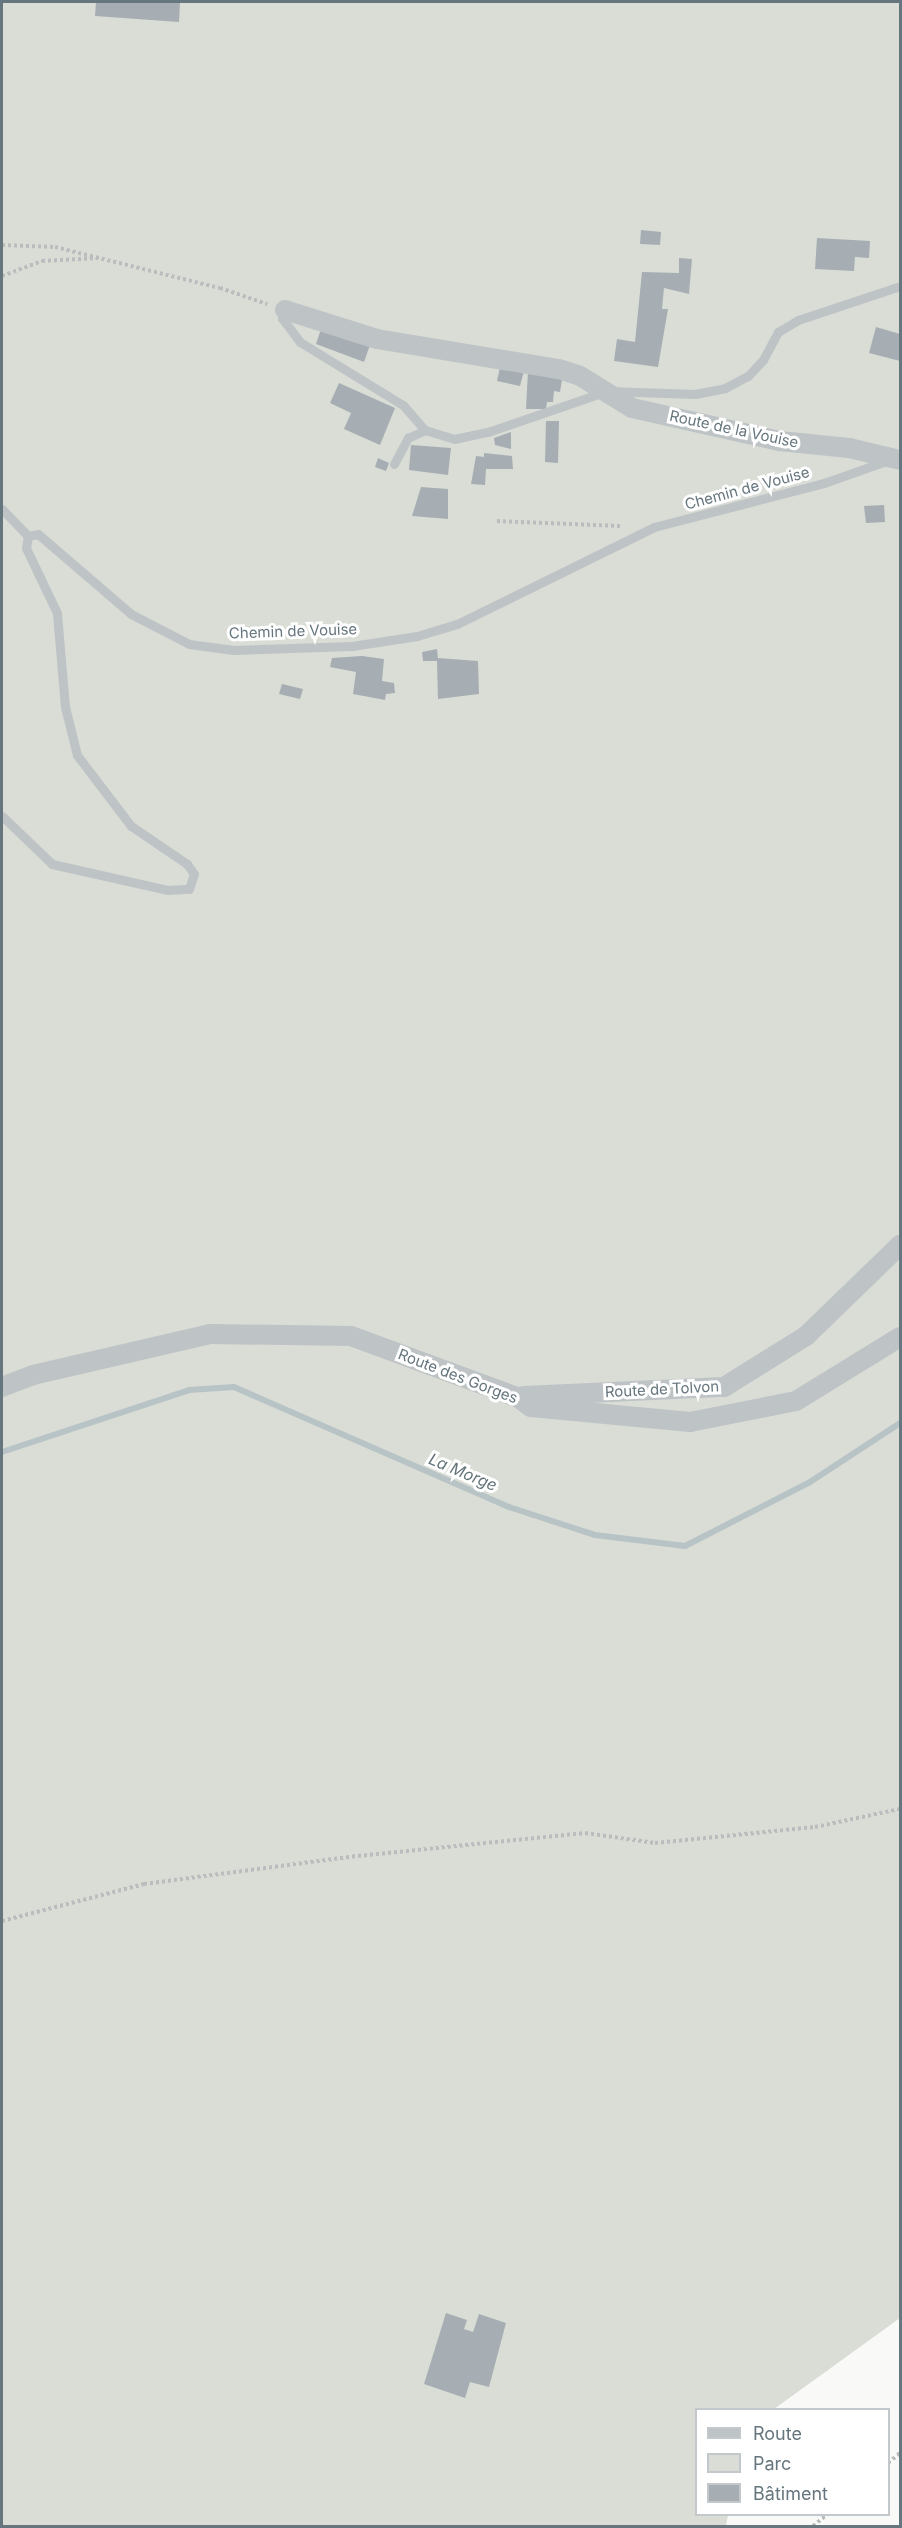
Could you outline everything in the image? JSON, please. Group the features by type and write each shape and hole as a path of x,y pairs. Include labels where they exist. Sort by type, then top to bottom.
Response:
{"street":[{"name":"Route de la Vouise","path":"285,310 377,339 559,369 607,391 633,408 780,441 849,448 898,459"},
{"name":"Route de Tolvon","path":"517,1397 724,1387 806,1336 900,1245"},
{"name":"Route des Gorges","path":"2,1387 33,1375 210,1334 351,1336 517,1397 531,1407 690,1422 796,1401 900,1337"}],"lane":[{"path":"285,310 282,318 300,342 403,405 425,430 454,439 488,432 607,391 695,394 725,388 748,376 763,360 778,332 798,320 900,286"},
{"path":"394,464 408,438 425,430"},
{"name":"Chemin de Vouise","path":"28,536 38,534 130,614 189,644 275,650 352,646 417,636 457,624 654,527 824,483 898,459"},
{"path":"2,509 28,536 26,548 57,614 65,707 77,755 131,826 187,864 194,874 189,889 166,890 52,864 2,816"}],"path":[{"path":"2,245 55,247 105,258 285,310"},
{"path":"2,276 42,261 105,258"},
{"path":"497,521 654,527"},
{"path":"2,1921 144,1884 358,1856 585,1833 654,1843 815,1827 900,1809"},
{"path":"813,2526 826,2516"}],"green space":[{"path":"2,2 900,2 900,2318 775,2408 695,2408 695,2516 728,2516 726,2526 2,2526"}],"building":[{"path":"96,2 180,2 179,22 95,16"},
{"path":"641,230 661,232 660,245 640,244"},
{"path":"817,238 870,241 869,258 855,257 854,271 815,269"},
{"path":"679,258 692,259 689,294 664,288 662,309 668,309 658,367 614,361 617,339 635,342 642,272 679,273"},
{"path":"876,327 900,334 900,361 869,353"},
{"path":"321,329 370,345 364,362 316,344"},
{"path":"500,367 524,371 520,386 497,381"},
{"path":"528,370 562,380 560,392 554,391 553,402 547,402 546,409 526,409"},
{"path":"339,383 395,408 380,445 344,429 351,413 330,403"},
{"path":"546,421 559,421 558,463 545,462"},
{"path":"511,432 511,449 495,445 494,438"},
{"path":"411,445 451,448 448,475 409,470"},
{"path":"484,453 512,456 513,469 486,469 485,485 471,484 476,456 484,457"},
{"path":"378,458 389,463 386,471 375,467"},
{"path":"421,487 448,489 448,519 412,516"},
{"path":"884,505 885,522 866,523 864,506"},
{"path":"437,649 438,658 478,661 479,694 438,699 437,661 423,661 422,652"},
{"path":"362,656 384,659 382,681 394,683 395,693 386,694 385,700 353,694 356,672 330,667 332,658"},
{"path":"282,684 303,689 300,699 279,694"},
{"path":"446,2313 467,2320 464,2329 473,2332 479,2314 506,2323 489,2387 470,2382 465,2398 424,2384"}],"waterway":[{"name":"La Morge","path":"2,1452 189,1390 234,1387 509,1507 595,1535 685,1546 810,1482 900,1423"}]}
